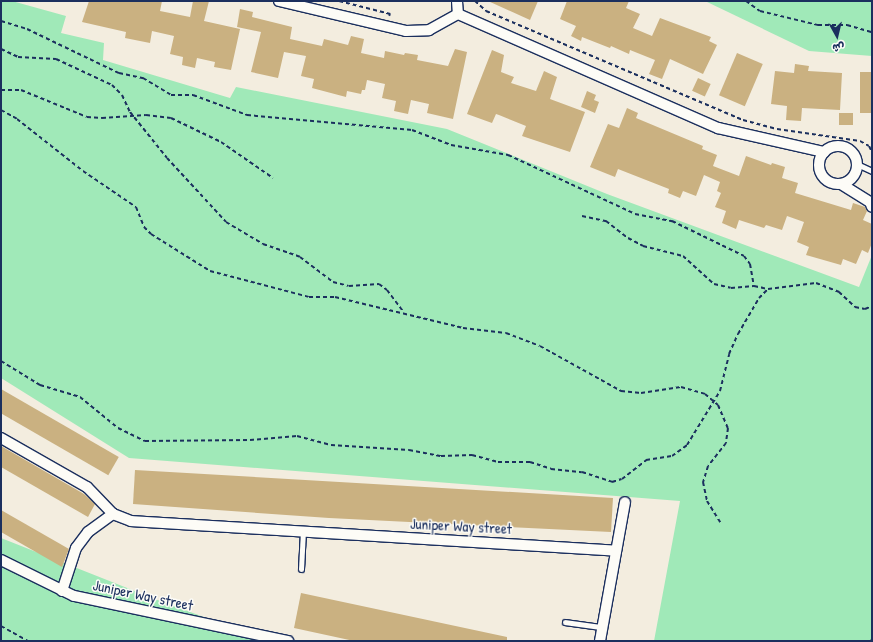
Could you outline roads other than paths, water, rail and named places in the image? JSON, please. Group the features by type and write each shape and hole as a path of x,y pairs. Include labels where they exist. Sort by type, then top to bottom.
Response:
{"street":[{"path":"279,1 406,31 429,30 458,14"},
{"path":"457,1 458,14"},
{"path":"458,14 718,128 824,152"},
{"path":"841,184 853,176 857,164 855,158 847,149 835,146 824,152 818,163 821,175 831,183 841,184 864,198 872,207"},
{"name":"Juniper Way street","path":"1,438 87,487 113,514 140,522 616,551"},
{"path":"600,641 625,502"},
{"path":"62,591 76,548 88,532 113,514"},
{"name":"Juniper Way street","path":"1,560 62,591 99,602 288,641"}],"lane":[{"path":"857,164 872,171"},
{"path":"301,569 303,532"},
{"path":"565,622 602,627"}]}
